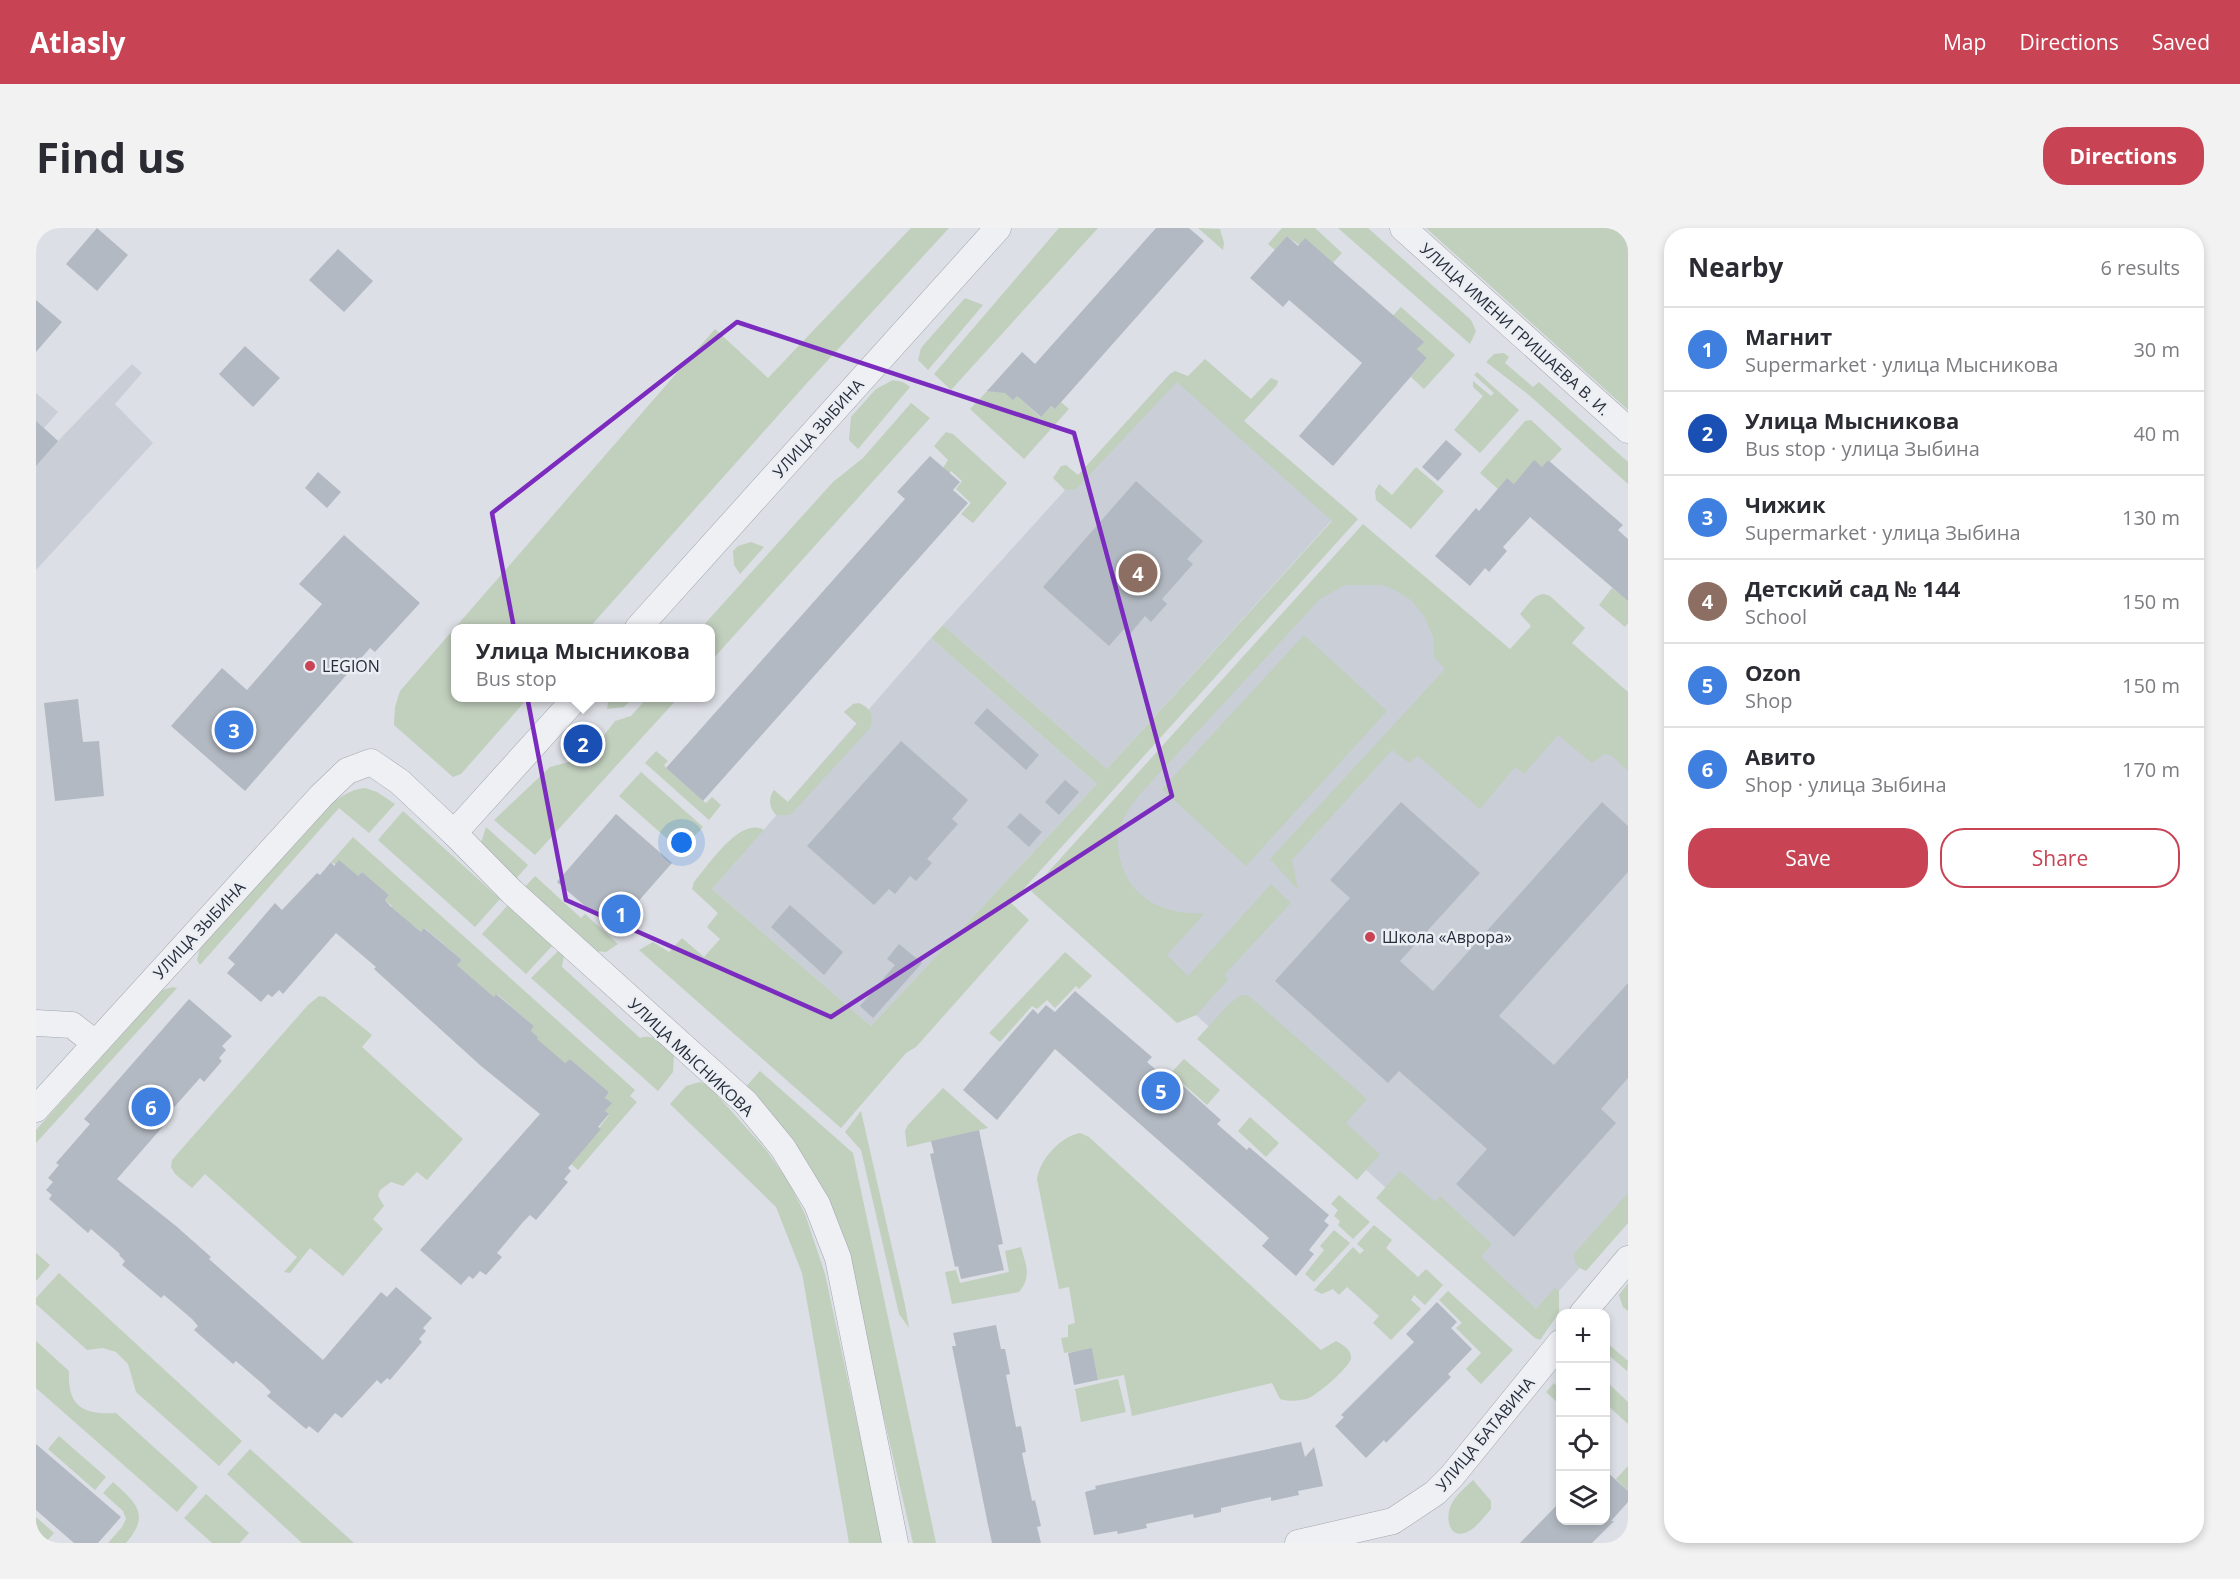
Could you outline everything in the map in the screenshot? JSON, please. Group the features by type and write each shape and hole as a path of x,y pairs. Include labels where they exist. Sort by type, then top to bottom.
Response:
{"street":[{"name":"УЛИЦА ЗЫБИНА","path":"642,624 998,228"},
{"name":"УЛИЦА ИМЕНИ ГРИШАЕВА В. И.","path":"1402,228 1628,430"},
{"path":"454,833 572,702"},
{"name":"УЛИЦА ЗЫБИНА","path":"36,1108 321,796 347,771 370,762"},
{"name":"УЛИЦА МЫСНИКОВА","path":"370,762 400,782 512,892 746,1104 783,1148 817,1204 838,1258 894,1543"},
{"path":"36,1023 72,1025 95,1043"},
{"path":"1586,1309 1628,1259"},
{"name":"УЛИЦА БАТАВИНА","path":"1298,1543 1393,1521 1435,1493 1452,1476 1556,1348"}],"highlighted area":[{"path":"737,322 1074,433 1172,796 831,1017 566,900 492,513"}],"shaded area":[{"path":"132,364 142,373 115,404 153,443 36,570 36,393 58,412 44,428 58,441"},
{"path":"1170,374 1332,520 1107,769 943,625"},
{"name":"Школа «Аврора»","path":"1356,540 1628,764 1628,1214 1532,1321 1049,881"},
{"path":"931,638 1097,784 871,1026 712,889"}],"green space":[{"path":"911,228 949,228 807,383 593,624 458,624 715,329 768,378"},
{"path":"1059,228 1098,228 951,390 934,374"},
{"path":"1198,228 1220,229 1224,243 1223,250"},
{"path":"1282,228 1315,228 1342,253 1329,267 1287,236 1275,250 1268,244"},
{"path":"1338,228 1368,228 1471,320 1476,331 1470,344"},
{"path":"1426,228 1628,228 1628,410"},
{"path":"965,298 983,305 928,370 918,360 921,348"},
{"path":"1401,307 1455,355 1424,389 1411,377 1427,358 1417,349 1423,342 1388,321"},
{"path":"1504,353 1509,357 1505,363 1533,387 1539,382 1628,462 1628,484 1529,395 1486,362 1494,354"},
{"path":"1205,359 1251,399 1271,378 1278,381 1277,385 1244,421 1358,519 1011,903 1029,920 916,1047 906,1053 841,1128 639,950 653,942 669,952 682,938 704,957 720,939 707,927 718,913 692,889 694,882 735,836 745,830 755,828 764,830 712,889 871,1026 1097,784 931,638 943,625 1107,769 1332,521 1177,382 1076,489 1065,490 1053,478 1061,466 1066,465 1078,475 1170,374 1175,371 1188,376"},
{"path":"1477,372 1519,410 1480,453 1454,430 1483,396 1473,387 1473,381 1491,396 1494,393 1474,375"},
{"path":"893,380 903,382 910,387 858,449 849,440 851,417 876,389"},
{"path":"992,386 1017,396 1040,417 1051,406 1055,409 1061,402 1069,409 1024,459 970,409"},
{"path":"911,403 930,418 715,657 715,624 705,624 833,482 863,458"},
{"path":"1531,420 1562,449 1542,467 1534,461 1514,484 1507,478 1498,489 1480,473 1525,421"},
{"path":"946,432 953,434 1007,483 973,523 961,514 971,503 956,489 962,481 951,471 949,474 943,468 948,460 934,446"},
{"path":"1416,467 1444,491 1411,529 1376,500 1375,491 1379,484 1392,495"},
{"path":"1363,524 1510,649 1531,626 1520,614 1537,596 1545,594 1550,596 1585,628 1572,643 1628,692 1628,771 1612,756 1604,754 1592,763 1558,735 1524,774 1515,767 1480,809 1418,756 1409,763 1392,750 1292,860 1298,890 1270,859 1445,669 1434,657 1433,636 1424,616 1411,600 1382,585 1345,585 1320,599 1141,793 1122,823 1118,834 1120,859 1135,889 1144,898 1166,909 1205,913 1167,955 1188,976 1271,884 1291,903 1225,974 1228,980 1196,1015 1177,1023 1031,891"},
{"path":"751,542 764,547 740,574 734,565 733,551 738,546"},
{"path":"1612,588 1628,599 1628,623 1625,627 1599,605"},
{"path":"451,632 451,702 524,702 461,774 453,777 394,725 395,707 400,691"},
{"path":"1304,635 1387,711 1246,866 1162,789"},
{"path":"608,702 629,702 624,707 607,709"},
{"path":"643,702 674,702 535,855 494,820 550,767 587,757 615,721 631,716"},
{"path":"859,703 870,713 872,720 870,728 795,810 789,815 776,815 770,803 774,790 788,802 857,724 844,712 853,704"},
{"path":"656,751 668,761 664,765 666,768 703,801 706,803 712,797 721,805 709,820 645,763"},
{"path":"641,772 703,827 681,851 619,796"},
{"path":"365,788 377,792 395,804 369,833 339,808 200,965 197,960 200,948 325,810 343,795"},
{"path":"403,811 500,899 475,927 378,840"},
{"path":"486,827 528,865 515,880 481,843"},
{"path":"353,837 635,1090 630,1096 637,1102 578,1170 571,1164 609,1115 605,1111 611,1103 605,1098 609,1092 570,1059 565,1063 534,1042 538,1037 531,1031 534,1026 497,994 494,997 457,965 462,960 425,928 421,932 414,926 410,929 388,910 392,906 385,900 389,895 362,872 358,876 331,862"},
{"path":"535,876 581,918 585,914 618,944 606,952 593,951 523,889"},
{"path":"508,905 552,946 526,974 482,934"},
{"path":"558,951 564,956 562,967 640,1038 654,1039 674,1055 673,1072 658,1091 531,978"},
{"path":"1065,952 1092,976 1079,989 1076,986 1055,1008 1047,1000 1037,1009 1032,1006 1000,1042 989,1033"},
{"path":"177,988 36,1143 36,1130 162,990"},
{"path":"1241,995 1249,996 1367,1099 1346,1123 1380,1154 1357,1180 1197,1039 1229,1004"},
{"path":"319,996 325,997 372,1035 362,1047 463,1139 427,1180 417,1172 403,1186 391,1182 380,1190 378,1196 384,1206 373,1219 383,1229 343,1276 310,1248 290,1273 284,1272 297,1257 205,1174 192,1188 175,1174 171,1167 172,1160 308,1005"},
{"path":"1184,1059 1220,1090 1207,1105 1171,1073"},
{"path":"760,1071 853,1153 936,1543 913,1543 840,1228 816,1181 743,1090"},
{"path":"700,1082 709,1086 766,1150 787,1179 805,1214 825,1274 883,1543 849,1543 802,1273 776,1207 670,1104 686,1086"},
{"path":"943,1088 988,1128 907,1147 905,1131 908,1125"},
{"path":"861,1111 909,1328 899,1314 861,1150 845,1132"},
{"path":"1250,1117 1279,1143 1266,1157 1238,1131"},
{"path":"1080,1133 1089,1137 1321,1350 1336,1341 1346,1348 1351,1358 1333,1380 1309,1398 1302,1400 1280,1399 1272,1383 1132,1416 1124,1375 1098,1380 1092,1349 1064,1353 1061,1338 1068,1337 1068,1325 1075,1323 1069,1287 1059,1289 1037,1179 1042,1164 1052,1150 1065,1139"},
{"path":"1400,1171 1435,1202 1440,1196 1492,1244 1481,1257 1536,1309 1555,1288 1559,1291 1559,1309 1556,1309 1556,1317 1540,1340 1535,1338 1376,1198"},
{"path":"1628,1193 1628,1223 1586,1271 1580,1268 1574,1254"},
{"path":"1339,1195 1370,1222 1353,1239 1338,1225 1340,1221 1334,1216 1338,1210 1331,1204"},
{"path":"1374,1225 1392,1240 1386,1248 1418,1277 1426,1269 1443,1285 1425,1305 1414,1295 1411,1300 1421,1309 1391,1340 1373,1323 1379,1316 1347,1287 1339,1295 1333,1289 1322,1294 1314,1290 1353,1247 1360,1254 1364,1250 1357,1244"},
{"path":"1334,1230 1350,1243 1314,1282 1305,1274 1324,1250 1320,1246"},
{"path":"1021,1247 1027,1276 1019,1292 952,1304 945,1272 956,1270 960,1283 1009,1272 1005,1251"},
{"path":"36,1253 50,1265 36,1281"},
{"path":"59,1273 242,1441 219,1466 136,1392 128,1364 116,1352 103,1348 87,1350 36,1304 36,1298"},
{"path":"1628,1283 1628,1311 1623,1307 1619,1295"},
{"path":"1448,1291 1513,1350 1481,1384 1466,1369 1481,1353 1456,1328 1462,1323 1439,1300"},
{"path":"36,1341 69,1371 71,1393 80,1406 95,1412 116,1413 198,1487 177,1512 36,1388"},
{"path":"1610,1345 1628,1361 1627,1371 1610,1356"},
{"path":"1118,1379 1126,1412 1081,1422 1075,1389"},
{"path":"1554,1383 1556,1401 1546,1392"},
{"path":"1610,1385 1628,1402 1628,1424 1610,1408"},
{"path":"59,1436 106,1477 95,1490 48,1449"},
{"path":"250,1449 354,1543 302,1543 227,1474"},
{"path":"1628,1466 1628,1491 1616,1479"},
{"path":"1473,1480 1491,1501 1491,1509 1470,1530 1461,1534 1456,1533 1450,1526 1449,1510 1455,1498"},
{"path":"113,1482 128,1496 138,1510 138,1524 126,1543 108,1543 126,1519 123,1511 103,1493"},
{"path":"206,1494 249,1533 240,1543 212,1543 184,1518"},
{"path":"36,1517 54,1533 45,1543 41,1543 36,1538"}],"building":[{"path":"97,228 128,255 97,291 66,264"},
{"path":"1156,228 1189,228 1204,241 1055,409 1051,406 1041,417 1017,396 1013,400 1005,393 987,391 1022,352 1035,364"},
{"path":"1287,236 1298,246 1305,238 1424,342 1417,349 1427,358 1333,466 1299,436 1362,363 1289,300 1283,307 1250,278"},
{"path":"338,249 373,281 344,312 309,280"},
{"path":"36,300 62,322 36,352"},
{"path":"245,346 280,378 253,407 219,374"},
{"path":"36,421 58,441 36,466"},
{"path":"1446,440 1462,454 1438,481 1422,467"},
{"path":"930,456 960,482 953,490 968,503 703,801 666,768 905,499 897,492"},
{"path":"1534,460 1542,467 1548,460 1623,525 1618,530 1628,539 1628,601 1530,517 1503,547 1507,551 1489,572 1485,568 1470,586 1435,556 1476,508 1479,511 1507,478 1514,484"},
{"path":"318,472 341,492 327,508 305,488"},
{"path":"1136,481 1203,541 1187,559 1193,564 1162,599 1167,604 1151,622 1145,616 1130,634 1124,629 1109,646 1043,587"},
{"path":"344,535 420,603 375,652 370,648 245,791 171,726 222,668 247,690 322,604 299,584"},
{"path":"78,699 83,742 99,741 104,796 55,801 44,703"},
{"path":"987,708 1039,755 1026,770 974,723"},
{"path":"901,741 968,800 952,819 958,824 927,859 932,863 916,881 910,876 895,894 889,889 874,905 807,846"},
{"path":"1065,780 1079,792 1059,815 1045,802"},
{"path":"1401,802 1480,873 1400,961 1433,991 1602,802 1628,826 1628,872 1499,1016 1554,1065 1628,983 1628,1078 1601,1109 1616,1123 1514,1237 1456,1184 1487,1149 1399,1071 1388,1083 1275,981 1350,898 1330,880"},
{"path":"1020,813 1042,832 1029,847 1007,827"},
{"path":"616,814 672,863 613,930 557,882"},
{"path":"339,860 358,876 362,872 389,895 385,900 391,907 421,932 424,928 462,960 457,965 494,997 496,994 534,1026 531,1031 538,1037 537,1039 565,1063 570,1059 609,1092 605,1098 612,1103 605,1111 609,1114 598,1127 601,1129 568,1168 571,1171 564,1179 568,1182 536,1220 530,1215 523,1222 497,1253 502,1257 486,1275 480,1271 473,1279 469,1276 461,1285 420,1250 540,1114 481,1066 374,969 376,967 336,933 283,994 279,990 272,997 268,994 261,1002 227,973 235,964 228,958 275,903 282,910 317,873 320,875 331,862 334,866"},
{"path":"790,905 843,952 824,975 771,927"},
{"path":"899,944 922,963 873,1018 860,1006 895,965 887,959"},
{"path":"1075,991 1152,1057 1147,1062 1178,1089 1182,1085 1221,1120 1217,1124 1247,1150 1249,1147 1329,1215 1324,1221 1329,1225 1309,1250 1314,1254 1296,1276 1262,1246 1269,1238 1055,1049 997,1120 963,1090 1033,1009 1038,1014 1046,1005 1055,1012"},
{"path":"189,999 232,1036 222,1046 226,1050 219,1058 222,1061 204,1082 200,1078 169,1113 172,1116 117,1179 176,1226 211,1257 209,1259 323,1360 381,1292 387,1297 396,1287 432,1318 423,1328 426,1331 419,1339 422,1342 390,1380 387,1378 381,1384 377,1380 342,1418 335,1413 318,1433 309,1426 306,1429 267,1396 271,1392 264,1385 236,1361 233,1364 194,1330 198,1326 192,1319 164,1295 161,1298 122,1265 125,1261 120,1254 91,1229 88,1233 49,1199 52,1195 46,1190 53,1182 48,1178 59,1165 56,1163 90,1124 84,1119"},
{"path":"979,1130 1003,1244 998,1245 1004,1270 961,1279 958,1266 955,1267 930,1154 934,1153 931,1141"},
{"path":"1437,1302 1457,1322 1451,1328 1472,1349 1448,1374 1451,1377 1386,1443 1384,1440 1366,1458 1335,1426 1344,1417 1341,1415 1414,1342 1406,1334"},
{"path":"996,1325 1001,1349 1005,1349 1010,1374 1006,1375 1016,1427 1021,1426 1026,1452 1022,1453 1032,1501 1035,1500 1041,1526 1037,1527 1041,1543 992,1543 988,1525 952,1346 956,1346 953,1333"},
{"path":"1092,1348 1098,1380 1074,1385 1068,1353"},
{"path":"1301,1442 1305,1457 1314,1447 1323,1486 1298,1491 1299,1495 1271,1501 1271,1497 1221,1508 1221,1512 1194,1518 1193,1514 1146,1524 1147,1528 1118,1534 1117,1531 1094,1535 1085,1492 1096,1489 1095,1486"},
{"path":"36,1444 121,1517 98,1543 74,1543 36,1510"},
{"path":"1610,1475 1628,1491 1628,1502 1611,1521 1614,1521 1610,1525"},
{"path":"1556,1506 1556,1525 1610,1525 1592,1543 1520,1543"}],"place":[{"name":"Детский сад № 144","path":"1138,573"},
{"name":"LEGION","path":"310,666"},
{"name":"Чижик","path":"234,730"},
{"name":"Улица Мысникова","path":"583,744"},
{"name":"Магнит","path":"621,914"},
{"name":"Школа «Аврора»","path":"1370,937"},
{"name":"Ozon","path":"1161,1091"},
{"name":"Авито","path":"151,1107"}]}
